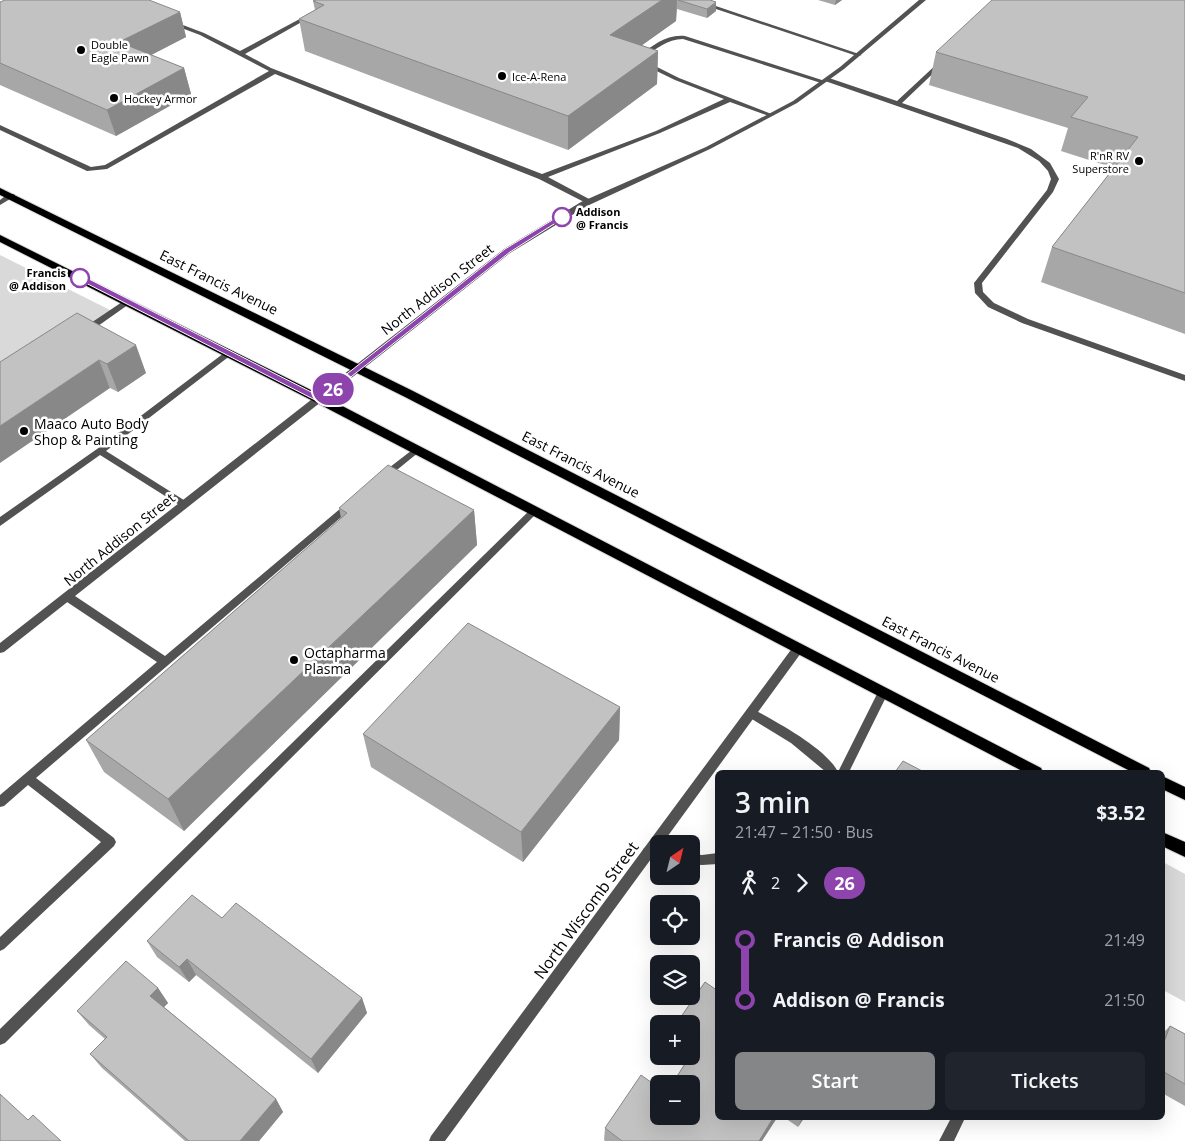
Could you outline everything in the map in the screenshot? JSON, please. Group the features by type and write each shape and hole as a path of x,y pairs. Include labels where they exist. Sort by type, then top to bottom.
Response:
{"main road":[{"name":"East Francis Avenue","path":"0,191 357,370 409,394 1140,770"},
{"path":"0,238 319,400 797,650 1032,770"},
{"path":"1165,784 1185,794"},
{"path":"1165,840 1185,850"}],"street":[{"path":"692,0 859,55"},
{"name":"North Addison Street","path":"0,650 508,251 588,202 708,148 796,102 859,55 923,0"},
{"path":"242,54 314,13"},
{"path":"166,20 202,34 275,71 542,177 588,202"},
{"path":"771,115 677,79 643,63 640,61 641,57 670,38 683,37 898,103 1028,150 1045,162 1053,171 1055,180 1050,190 978,283 979,293 991,305 1025,321 1185,378"},
{"path":"898,103 946,58"},
{"path":"0,127 90,169 100,169 107,167 275,71"},
{"path":"542,177 658,132 730,99"},
{"path":"0,203 11,196"},
{"path":"79,335 128,302"},
{"path":"0,522 100,451 228,354"},
{"path":"374,485 416,450"},
{"path":"100,451 184,504"},
{"path":"0,802 359,497"},
{"path":"0,1038 533,512"},
{"path":"68,597 165,662"},
{"name":"North Wiscomb Street","path":"666,835 797,650"},
{"path":"845,770 883,693"},
{"path":"751,713 787,733 824,762 831,770"},
{"path":"0,945 110,842 28,779"},
{"name":"North Wiscomb Street","path":"436,1141 650,858"},
{"path":"700,860 715,858"},
{"path":"946,1141 957,1120"}],"shaded area":[{"path":"0,255 116,313 0,391"},
{"path":"1165,863 1185,874 1185,1002 1165,991"}],"building":[{"name":"Double Eagle Pawn","path":"5,0 149,0 180,12 119,42 184,68 107,110 0,63 0,2"},
{"name":"Ice-A-Rena","path":"662,0 610,35 658,51 568,116 299,19 324,5 313,1"},
{"path":"678,0 710,0 716,2 707,9"},
{"name":"R'nR RV Superstore","path":"992,0 1185,0 1185,293 1052,247 1138,137 1071,117 1088,97 936,52"},
{"path":"77,313 136,345 107,364 99,360 0,426 0,362"},
{"name":"Octapharma Plasma","path":"388,465 474,510 168,799 86,740 347,513 339,508"},
{"path":"468,623 620,707 521,832 363,734"},
{"path":"903,761 920,770 896,770"},
{"path":"192,895 222,918 236,903 362,998 311,1059 187,959 179,967 147,941"},
{"path":"126,961 158,988 150,996 276,1099 240,1141 189,1141 90,1054 107,1037 77,1011"},
{"path":"705,982 715,989 715,1120 772,1120 759,1141 622,1141 605,1128 641,1075 650,1082 650,1125 700,1125 700,1075 678,1075 684,1065 700,1065 700,1015 682,1015 689,1005 700,1005 700,989"},
{"path":"1170,1026 1185,1034 1185,1084 1165,1073 1165,1039"},
{"path":"0,1094 28,1120 33,1115 61,1141 0,1141"}],"bus line":[{"name":"26","path":"80,278 319,400 508,251 562,217"}],"place":[{"name":"Double Eagle Pawn","path":"81,50"},
{"name":"Ice-A-Rena","path":"502,76"},
{"name":"Hockey Armor","path":"114,98"},
{"name":"R'nR RV Superstore","path":"1139,161"},
{"name":"Addison @ Francis","path":"562,217"},
{"name":"Francis @ Addison","path":"80,278"},
{"name":"Maaco Auto Body Shop & Painting","path":"24,431"},
{"name":"Octapharma Plasma","path":"294,660"}]}
